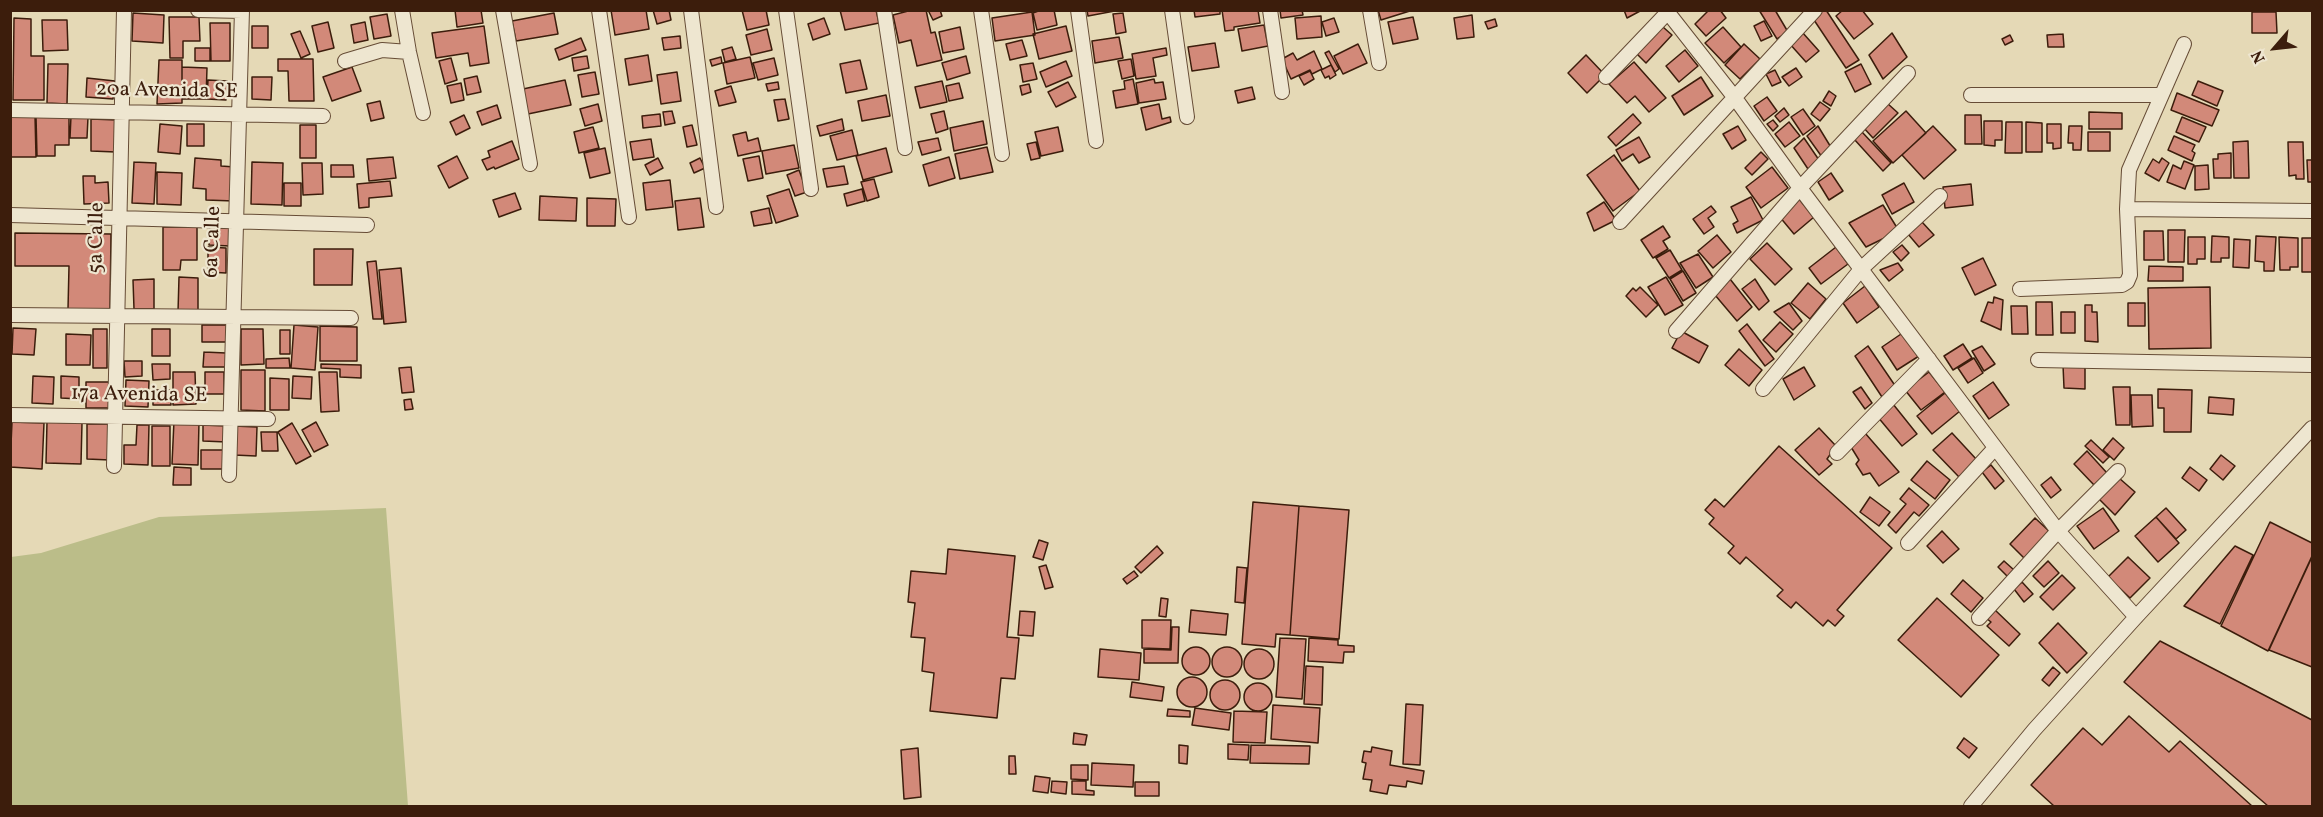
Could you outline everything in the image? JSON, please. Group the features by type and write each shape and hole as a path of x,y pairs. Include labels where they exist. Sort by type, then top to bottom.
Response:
{"street":[{"name":"5a Calle","path":"114,466 124,10"},
{"path":"198,10 242,11"},
{"path":"402,10 423,113"},
{"path":"503,10 530,164"},
{"path":"599,10 629,217"},
{"path":"691,10 717,207"},
{"path":"786,10 811,189"},
{"path":"884,10 905,148"},
{"path":"981,10 1002,154"},
{"path":"1078,10 1096,141"},
{"path":"1172,10 1187,117"},
{"path":"1270,10 1282,92"},
{"path":"1370,10 1379,63"},
{"path":"1620,222 1815,10"},
{"name":"6a Calle","path":"229,475 242,11"},
{"path":"1606,77 1666,12 1735,98 2058,531 2136,617"},
{"path":"2020,289 2122,285 2127,282 2130,275 2127,209 2129,170 2184,44"},
{"path":"345,62 382,50 409,52"},
{"path":"1676,331 1800,188 1908,73"},
{"path":"1971,95 2161,94"},
{"name":"20a Avenida SE","path":"10,110 323,116"},
{"path":"1763,389 1862,268 1940,196"},
{"path":"2127,209 2313,211"},
{"path":"10,215 367,225"},
{"path":"10,315 351,318"},
{"path":"1837,453 1929,359"},
{"path":"2038,360 2313,365"},
{"name":"17a Avenida SE","path":"10,415 268,419"},
{"path":"1971,807 2034,730 2313,428"},
{"path":"1908,543 1995,448"},
{"path":"1979,618 2058,531 2118,471"}],"green space":[{"path":"386,508 408,806 11,806 11,557 41,553 159,517"}],"building":[{"path":"455,10 481,10 483,23 457,27"},
{"path":"611,10 646,10 649,29 615,35"},
{"path":"653,10 669,10 671,20 657,24"},
{"path":"742,10 766,10 769,25 747,30"},
{"path":"840,10 876,10 879,23 845,30"},
{"path":"912,10 926,10 931,33 935,32 942,60 917,66 911,40 899,43 893,15"},
{"path":"928,10 940,10 942,16 933,20"},
{"path":"1041,10 1054,10 1057,25 1037,30 1033,13"},
{"path":"1087,10 1120,10 1088,16"},
{"path":"1194,10 1220,10 1220,14 1195,17"},
{"path":"1222,10 1258,10 1260,23 1234,27 1234,30 1225,31"},
{"path":"1280,10 1302,10 1303,15 1281,18"},
{"path":"1378,10 1413,10 1381,20"},
{"path":"1624,10 1642,10 1627,18"},
{"path":"1709,10 1720,10 1726,18 1706,36 1695,24"},
{"path":"1759,10 1775,10 1788,32 1777,39"},
{"path":"1826,10 1859,60 1846,68 1812,17"},
{"path":"1843,10 1862,10 1873,24 1854,39 1836,16"},
{"path":"1032,12 1035,35 995,41 992,18"},
{"path":"2252,12 2276,12 2277,33 2252,33"},
{"path":"133,13 164,15 163,43 132,41"},
{"path":"554,13 558,34 516,41 512,21"},
{"path":"1123,13 1126,32 1116,34 1113,14"},
{"path":"387,14 391,36 374,39 370,17"},
{"path":"1472,15 1474,37 1457,39 1454,18"},
{"path":"1321,16 1322,37 1297,39 1295,18"},
{"path":"169,17 199,17 200,41 183,41 183,58 170,58"},
{"path":"1413,17 1418,39 1393,44 1388,22"},
{"path":"14,18 31,19 31,56 44,56 44,100 13,100"},
{"path":"824,18 830,34 813,40 808,24"},
{"path":"1334,18 1339,32 1326,36 1322,22"},
{"path":"1495,19 1497,26 1488,29 1485,22"},
{"path":"42,20 67,20 68,50 43,51"},
{"path":"1764,21 1772,36 1761,41 1754,26"},
{"path":"328,22 334,48 318,52 312,26"},
{"path":"365,22 368,40 354,43 351,25"},
{"path":"210,23 230,23 230,61 211,61"},
{"path":"1264,25 1268,46 1242,51 1238,29"},
{"path":"252,26 268,26 268,48 252,48"},
{"path":"484,26 489,63 470,66 468,53 436,58 432,33"},
{"path":"1066,26 1072,51 1039,59 1033,34"},
{"path":"960,27 964,49 943,53 939,32"},
{"path":"1663,27 1672,35 1646,63 1637,54"},
{"path":"1723,27 1741,47 1724,63 1705,43"},
{"path":"767,29 772,50 751,55 746,35"},
{"path":"300,31 310,54 301,58 291,34"},
{"path":"1802,32 1819,51 1806,62 1789,43"},
{"path":"1892,33 1907,57 1883,79 1869,55"},
{"path":"2063,34 2064,47 2048,47 2047,35"},
{"path":"2010,35 2013,41 2005,45 2002,39"},
{"path":"680,36 681,48 664,50 662,38"},
{"path":"1119,37 1123,58 1095,63 1092,41"},
{"path":"581,38 586,50 559,60 555,49"},
{"path":"1022,40 1027,56 1010,60 1006,44"},
{"path":"1215,43 1219,67 1192,71 1188,47"},
{"path":"1358,44 1367,63 1343,74 1334,56"},
{"path":"1744,44 1760,59 1740,79 1725,65"},
{"path":"732,47 736,59 725,62 722,50"},
{"path":"195,48 210,48 210,61 195,61"},
{"path":"1166,48 1167,55 1153,58 1156,76 1136,79 1132,54"},
{"path":"1685,50 1698,66 1679,82 1666,66"},
{"path":"1314,51 1322,69 1312,74 1310,70 1291,79 1282,59 1293,53 1297,60"},
{"path":"1329,51 1339,69 1335,72 1325,53"},
{"path":"648,55 652,81 629,85 625,59"},
{"path":"1586,55 1605,75 1587,93 1568,73"},
{"path":"587,56 589,68 574,71 572,58"},
{"path":"966,56 970,73 947,80 942,63"},
{"path":"721,57 722,63 712,66 710,60"},
{"path":"750,57 755,78 727,84 723,63"},
{"path":"451,58 457,80 445,84 439,61"},
{"path":"774,58 778,75 758,80 753,63"},
{"path":"278,59 313,59 314,101 289,101 288,71 278,71"},
{"path":"1131,59 1134,76 1122,79 1118,61"},
{"path":"159,60 182,60 182,103 157,104"},
{"path":"860,60 867,89 846,93 840,64"},
{"path":"1066,61 1072,76 1046,87 1040,72"},
{"path":"1634,62 1666,98 1649,112 1635,96 1627,103 1609,84"},
{"path":"1033,63 1037,79 1023,82 1020,65"},
{"path":"48,64 68,64 67,104 47,103"},
{"path":"1861,64 1871,84 1855,92 1845,72"},
{"path":"1331,65 1336,75 1330,79 1329,76 1325,78 1321,70"},
{"path":"182,67 207,68 206,99 182,99"},
{"path":"352,67 361,91 332,101 323,77"},
{"path":"1796,68 1802,77 1789,86 1782,77"},
{"path":"1775,70 1781,82 1772,86 1766,74"},
{"path":"1310,71 1314,79 1304,85 1299,76"},
{"path":"595,72 599,94 582,97 578,75"},
{"path":"677,72 681,101 661,104 657,75"},
{"path":"477,76 481,92 467,95 464,79"},
{"path":"252,77 272,77 271,100 252,99"},
{"path":"1701,77 1713,96 1684,115 1672,96"},
{"path":"87,78 115,81 113,99 86,97"},
{"path":"1133,79 1138,104 1116,108 1113,91 1125,89 1124,81"},
{"path":"1154,79 1155,83 1163,82 1166,99 1139,103 1136,83"},
{"path":"208,80 227,81 226,100 207,99"},
{"path":"565,80 571,105 528,114 523,89"},
{"path":"942,81 947,102 920,108 915,87"},
{"path":"2198,81 2223,91 2217,106 2192,95"},
{"path":"778,82 779,89 768,91 766,84"},
{"path":"1068,82 1076,97 1056,107 1048,92"},
{"path":"461,83 464,100 451,103 447,86"},
{"path":"959,83 963,98 949,101 946,86"},
{"path":"1029,84 1031,92 1022,95 1020,86"},
{"path":"731,86 736,102 719,106 715,91"},
{"path":"1252,87 1255,99 1238,103 1235,91"},
{"path":"1829,91 1836,96 1831,106 1823,101"},
{"path":"2177,93 2219,110 2212,126 2171,110"},
{"path":"886,95 890,116 862,121 858,101"},
{"path":"1767,97 1777,111 1764,121 1754,106"},
{"path":"785,99 789,119 778,121 774,100"},
{"path":"380,101 384,118 371,121 367,104"},
{"path":"1820,102 1830,109 1820,121 1811,114"},
{"path":"1887,103 1898,113 1873,138 1863,127"},
{"path":"598,104 602,121 585,126 580,109"},
{"path":"1159,104 1162,119 1170,117 1171,122 1146,130 1141,108"},
{"path":"497,105 501,118 482,125 477,112"},
{"path":"1784,108 1789,115 1780,122 1775,116"},
{"path":"1803,109 1815,126 1803,135 1791,117"},
{"path":"672,111 675,123 665,125 663,112"},
{"path":"944,111 948,129 936,133 931,114"},
{"path":"1906,111 1926,133 1893,163 1873,141"},
{"path":"2089,112 2122,113 2122,129 2089,129"},
{"path":"660,114 661,126 643,128 642,116"},
{"path":"1633,114 1641,123 1616,146 1608,137"},
{"path":"69,115 69,145 55,145 55,156 37,156 36,116"},
{"path":"464,115 470,128 456,135 450,122"},
{"path":"1965,115 1981,115 1982,144 1965,144"},
{"path":"10,116 35,116 36,157 10,157"},
{"path":"71,116 88,117 87,138 70,138"},
{"path":"2182,117 2206,127 2199,142 2176,132"},
{"path":"91,119 117,120 116,152 91,151"},
{"path":"842,119 844,130 820,136 817,126"},
{"path":"1773,120 1778,126 1773,131 1767,124"},
{"path":"983,121 987,144 954,151 950,128"},
{"path":"1984,121 2002,121 2002,140 1995,140 1995,146 1984,145"},
{"path":"1789,122 1800,136 1785,147 1775,134"},
{"path":"2006,122 2022,122 2022,153 2005,153"},
{"path":"2026,122 2042,123 2042,152 2026,152"},
{"path":"160,124 182,126 180,154 158,152"},
{"path":"187,124 204,124 204,146 187,146"},
{"path":"2047,124 2061,124 2061,148 2053,149 2053,143 2047,143"},
{"path":"300,125 316,125 316,158 300,158"},
{"path":"692,125 697,145 687,147 683,127"},
{"path":"1738,126 1746,140 1732,149 1723,134"},
{"path":"1818,126 1832,149 1822,157 1807,136"},
{"path":"1933,126 1956,150 1924,179 1902,155"},
{"path":"2069,126 2082,126 2081,150 2073,150 2073,143 2068,143"},
{"path":"593,127 599,148 579,153 574,132"},
{"path":"1058,127 1063,151 1041,156 1035,132"},
{"path":"852,130 858,155 837,160 830,136"},
{"path":"746,132 748,141 758,138 761,151 738,156 733,135"},
{"path":"1862,132 1891,163 1883,171 1854,139"},
{"path":"2088,132 2110,132 2110,151 2088,151"},
{"path":"2174,136 2195,145 2192,151 2195,153 2192,161 2168,150"},
{"path":"1639,137 1650,157 1639,163 1633,154 1622,161 1616,150"},
{"path":"938,138 941,150 922,155 918,142"},
{"path":"1804,138 1819,160 1808,169 1794,148"},
{"path":"651,139 654,157 633,160 630,142"},
{"path":"512,141 519,159 487,170 482,160 490,157 488,151"},
{"path":"2248,141 2249,178 2234,178 2233,142"},
{"path":"1036,142 1040,158 1031,160 1027,144"},
{"path":"2288,142 2303,142 2304,179 2296,179 2296,175 2289,176"},
{"path":"794,145 799,168 766,174 762,151"},
{"path":"987,147 993,172 960,179 955,154"},
{"path":"605,148 610,173 590,178 584,153"},
{"path":"886,148 892,172 863,180 856,156"},
{"path":"1761,152 1768,159 1752,175 1745,168"},
{"path":"2231,153 2231,178 2214,178 2213,159 2218,159 2218,154"},
{"path":"1614,155 1640,191 1613,211 1587,175"},
{"path":"457,156 468,178 449,188 438,166"},
{"path":"759,156 763,178 748,181 743,159"},
{"path":"393,157 396,178 369,181 367,159"},
{"path":"949,157 955,178 929,186 923,165"},
{"path":"195,158 221,160 221,166 235,167 234,201 206,200 206,189 193,188"},
{"path":"658,158 663,168 650,175 645,165"},
{"path":"700,158 705,168 694,173 690,163"},
{"path":"2162,158 2169,163 2159,181 2145,173 2153,159 2159,163"},
{"path":"2307,160 2312,160 2312,182 2308,182"},
{"path":"2184,161 2194,165 2185,189 2167,182 2173,165 2181,169"},
{"path":"134,162 156,163 154,204 132,203"},
{"path":"252,162 283,163 282,205 251,204"},
{"path":"302,163 322,163 323,194 303,195"},
{"path":"331,165 353,165 354,177 331,177"},
{"path":"2208,165 2209,189 2195,190 2195,166"},
{"path":"844,166 848,184 827,187 823,169"},
{"path":"1772,167 1788,188 1761,208 1746,187"},
{"path":"799,170 807,192 795,196 787,175"},
{"path":"157,172 182,173 181,205 157,204"},
{"path":"1831,173 1843,191 1829,200 1818,182"},
{"path":"83,176 95,176 95,183 108,182 109,203 84,204"},
{"path":"874,179 879,197 867,201 861,182"},
{"path":"670,180 673,207 646,210 643,183"},
{"path":"390,181 392,196 369,198 369,207 359,208 357,184"},
{"path":"284,183 301,183 301,206 284,206"},
{"path":"1904,183 1914,202 1892,214 1882,195"},
{"path":"1971,184 1973,205 1945,208 1943,187"},
{"path":"789,189 798,216 776,223 767,196"},
{"path":"862,189 865,201 847,206 844,194"},
{"path":"515,193 521,209 499,217 493,200"},
{"path":"540,196 577,198 576,221 539,220"},
{"path":"1751,197 1763,220 1737,233 1733,224 1738,221 1731,207"},
{"path":"587,198 616,199 615,226 587,226"},
{"path":"700,198 704,227 678,230 675,201"},
{"path":"1799,199 1814,217 1794,234 1779,216"},
{"path":"1604,202 1616,220 1594,231 1587,213"},
{"path":"1883,205 1899,231 1866,247 1849,223"},
{"path":"1711,206 1716,212 1708,218 1714,227 1704,234 1693,219"},
{"path":"769,208 772,223 754,226 751,212"},
{"path":"1922,222 1934,235 1919,247 1908,234"},
{"path":"1663,226 1670,237 1663,241 1668,249 1653,258 1641,240"},
{"path":"163,227 197,227 197,260 181,260 180,270 163,270"},
{"path":"210,227 230,228 230,246 209,245"},
{"path":"2168,230 2185,230 2184,262 2168,262"},
{"path":"2144,231 2163,231 2164,260 2144,260"},
{"path":"15,233 111,234 110,310 68,309 69,266 15,266"},
{"path":"1717,235 1731,252 1713,268 1698,251"},
{"path":"2212,236 2229,237 2229,258 2221,258 2221,262 2211,262"},
{"path":"2256,236 2276,237 2274,271 2264,271 2264,262 2255,261"},
{"path":"2188,237 2205,237 2205,259 2197,259 2197,264 2188,264"},
{"path":"2279,237 2298,238 2298,267 2280,270"},
{"path":"2302,238 2312,238 2312,272 2302,272"},
{"path":"2234,239 2250,240 2249,268 2233,267"},
{"path":"1767,243 1792,269 1775,285 1750,259"},
{"path":"1902,245 1909,253 1901,261 1893,252"},
{"path":"208,247 226,248 226,273 208,272"},
{"path":"1836,247 1848,264 1821,284 1809,268"},
{"path":"314,249 353,249 352,285 314,285"},
{"path":"1670,250 1682,270 1669,278 1656,258"},
{"path":"1698,254 1713,277 1696,288 1680,263"},
{"path":"1983,258 1996,285 1975,295 1962,268"},
{"path":"376,261 382,319 373,319 367,262"},
{"path":"1898,263 1903,270 1889,281 1880,270"},
{"path":"2149,266 2183,267 2183,281 2148,281"},
{"path":"401,268 406,322 384,324 379,270"},
{"path":"1683,271 1696,293 1683,301 1670,279"},
{"path":"179,277 198,278 198,312 178,312"},
{"path":"1666,277 1683,305 1665,315 1648,287"},
{"path":"154,279 154,309 134,309 133,280"},
{"path":"1730,279 1752,307 1737,321 1715,295"},
{"path":"1755,279 1769,301 1759,310 1742,289"},
{"path":"1808,283 1826,299 1810,319 1791,303"},
{"path":"1865,286 1879,307 1857,323 1843,303"},
{"path":"1640,287 1658,305 1646,317 1626,296 1633,288 1636,291"},
{"path":"2210,287 2211,348 2149,349 2148,288"},
{"path":"1994,297 2003,300 2001,330 1981,321 1988,302 1993,303"},
{"path":"2036,302 2052,302 2053,335 2036,335"},
{"path":"1789,303 1802,321 1793,330 1774,312"},
{"path":"2128,303 2145,303 2145,326 2128,326"},
{"path":"2085,305 2092,305 2092,312 2097,312 2098,342 2085,341"},
{"path":"2011,306 2027,306 2028,334 2012,334"},
{"path":"2061,312 2075,312 2075,333 2061,333"},
{"path":"1780,322 1793,334 1776,352 1763,340"},
{"path":"1747,324 1774,359 1765,366 1739,331"},
{"path":"202,325 228,325 228,342 202,342"},
{"path":"294,325 318,327 315,370 291,368"},
{"path":"320,326 357,327 357,361 320,361"},
{"path":"13,328 36,329 34,355 12,354"},
{"path":"93,329 107,329 107,368 93,368"},
{"path":"152,329 170,329 170,356 152,356"},
{"path":"241,329 263,329 264,364 241,365"},
{"path":"280,330 290,330 290,354 280,354"},
{"path":"1681,331 1708,346 1699,363 1672,348"},
{"path":"1904,332 1919,356 1897,370 1882,347"},
{"path":"66,334 91,335 90,365 66,365"},
{"path":"1963,344 1972,358 1953,370 1944,356"},
{"path":"1868,346 1896,387 1882,397 1855,356"},
{"path":"1982,346 1995,364 1984,371 1972,351"},
{"path":"1739,349 1762,370 1749,386 1725,365"},
{"path":"204,352 226,353 226,367 203,367"},
{"path":"289,358 290,368 266,368 266,359"},
{"path":"1974,358 1983,373 1968,383 1958,368"},
{"path":"124,361 142,361 142,376 125,377"},
{"path":"152,364 170,364 170,379 153,380"},
{"path":"321,364 361,365 361,378 340,377 340,369 321,368"},
{"path":"2063,365 2085,365 2085,389 2064,388"},
{"path":"411,367 414,392 402,393 399,368"},
{"path":"1804,367 1815,386 1794,400 1783,379"},
{"path":"241,370 265,370 265,411 241,410"},
{"path":"173,372 195,372 196,404 173,405"},
{"path":"205,372 224,372 224,394 205,394"},
{"path":"319,372 337,372 339,411 321,412"},
{"path":"1929,372 1945,392 1921,410 1905,390"},
{"path":"33,376 54,377 53,404 32,403"},
{"path":"61,376 79,377 79,399 61,398"},
{"path":"293,376 312,377 311,399 292,398"},
{"path":"270,378 289,379 289,410 270,410"},
{"path":"126,380 149,381 148,407 125,406"},
{"path":"86,382 111,382 111,408 86,408"},
{"path":"1993,382 2009,405 1989,419 1973,396"},
{"path":"1861,387 1872,403 1865,409 1853,392"},
{"path":"2113,387 2130,387 2130,425 2116,425"},
{"path":"2158,389 2192,390 2191,432 2164,432 2164,408 2158,408"},
{"path":"153,390 170,390 171,405 153,405"},
{"path":"1945,393 1960,411 1932,434 1917,416"},
{"path":"2131,395 2152,395 2153,426 2132,427"},
{"path":"2209,397 2234,399 2233,415 2208,413"},
{"path":"411,399 413,409 405,410 404,400"},
{"path":"1893,404 1917,434 1902,446 1877,416"},
{"path":"174,421 199,422 198,465 172,464"},
{"path":"12,422 44,423 42,469 10,467"},
{"path":"47,422 82,423 81,464 46,463"},
{"path":"316,422 328,445 314,452 302,430"},
{"path":"292,423 311,456 296,464 278,432"},
{"path":"87,424 110,424 110,460 87,459"},
{"path":"137,425 149,425 148,465 124,464 124,445 136,445"},
{"path":"203,425 228,426 227,442 203,441"},
{"path":"152,426 170,426 170,466 152,466"},
{"path":"234,426 257,427 256,456 234,455"},
{"path":"1819,428 1836,446 1827,459 1832,464 1819,475 1795,450"},
{"path":"261,432 277,432 278,451 262,451"},
{"path":"1865,433 1899,472 1879,486 1870,473 1863,475 1856,464 1859,460 1851,447"},
{"path":"1952,433 1977,460 1959,477 1933,450"},
{"path":"2113,438 2124,448 2114,460 2103,450"},
{"path":"2091,440 2109,457 2103,463 2085,446"},
{"path":"1779,446 1892,548 1837,610 1844,616 1835,626 1828,620 1823,626 1796,602 1791,608 1777,596 1783,590 1746,557 1740,564 1728,553 1734,546 1709,524 1714,518 1705,510 1715,499 1724,507"},
{"path":"201,450 227,450 228,469 201,469"},
{"path":"2087,451 2107,473 2094,485 2074,464"},
{"path":"2221,455 2235,466 2223,480 2210,469"},
{"path":"1927,461 1950,480 1935,499 1911,480"},
{"path":"1991,465 2004,481 1995,489 1982,472"},
{"path":"174,467 191,468 191,485 173,485"},
{"path":"2190,467 2207,480 2199,491 2182,478"},
{"path":"2051,477 2061,490 2051,498 2041,485"},
{"path":"2119,478 2135,492 2115,515 2099,499"},
{"path":"1909,488 1929,505 1919,516 1914,512 1896,533 1888,525 1906,504 1900,499"},
{"path":"1870,497 1890,512 1879,526 1860,512"},
{"path":"1253,502 1299,506 1290,635 1276,634 1275,647 1242,644"},
{"path":"1299,506 1349,510 1339,639 1290,635"},
{"path":"2103,508 2119,531 2094,549 2077,526"},
{"path":"2166,508 2186,530 2176,539 2156,517"},
{"path":"2156,517 2179,543 2158,562 2135,536"},
{"path":"2035,518 2050,532 2025,559 2010,544"},
{"path":"2270,522 2312,543 2312,556 2268,651 2221,626"},
{"path":"1942,531 1959,549 1943,563 1927,546"},
{"path":"1039,540 1048,543 1043,560 1033,557"},
{"path":"1157,546 1163,553 1141,573 1135,567"},
{"path":"2235,546 2253,555 2220,624 2184,606"},
{"path":"948,549 1015,556 1007,637 1019,638 1015,679 1001,678 997,718 930,711 934,673 922,671 925,638 911,637 915,603 908,602 911,571 946,574"},
{"path":"2128,557 2150,578 2130,598 2108,577"},
{"path":"2312,557 2312,667 2269,650"},
{"path":"2004,561 2014,570 2008,577 1998,567"},
{"path":"2048,561 2059,573 2044,587 2033,576"},
{"path":"1046,565 1053,587 1045,589 1039,567"},
{"path":"1237,567 1247,568 1244,603 1235,602"},
{"path":"1134,571 1138,576 1127,584 1123,579"},
{"path":"2062,575 2075,588 2053,610 2040,597"},
{"path":"1963,580 1983,598 1971,612 1951,594"},
{"path":"2022,582 2033,594 2024,602 2014,589"},
{"path":"1161,598 1168,599 1166,617 1159,616"},
{"path":"1937,598 1999,655 1961,697 1898,640"},
{"path":"1994,609 2020,634 2009,646 1987,626 1991,622 1986,618"},
{"path":"1191,610 1228,614 1226,635 1189,632"},
{"path":"1020,611 1035,612 1033,636 1018,635"},
{"path":"1142,620 1171,620 1170,649 1142,648"},
{"path":"2058,623 2087,653 2067,673 2039,643"},
{"path":"1172,627 1179,627 1178,663 1144,663 1144,649 1171,650"},
{"path":"1280,638 1306,639 1302,699 1276,697"},
{"path":"1309,638 1338,640 1338,645 1354,646 1354,652 1344,652 1343,663 1308,661"},
{"path":"2160,641 2312,720 2312,806 2268,806 2124,682"},
{"path":"1196,647 1206,651 1210,661 1206,671 1196,675 1186,671 1182,661 1186,651"},
{"path":"1227,647 1238,651 1242,662 1238,673 1227,677 1216,673 1212,662 1216,651"},
{"path":"1100,649 1141,653 1139,680 1098,677"},
{"path":"1259,649 1269,654 1274,664 1269,674 1259,679 1249,674 1244,664 1249,654"},
{"path":"1306,666 1323,667 1322,705 1304,704"},
{"path":"2053,667 2060,673 2049,686 2042,680"},
{"path":"1192,677 1198,678 1206,686 1206,698 1198,706 1192,707 1186,706 1178,698 1177,692 1178,686 1186,678"},
{"path":"1225,680 1236,684 1240,695 1236,706 1225,710 1214,706 1210,695 1214,684"},
{"path":"1132,682 1164,687 1162,701 1130,697"},
{"path":"1258,683 1268,687 1272,697 1268,707 1258,711 1248,707 1244,697 1248,687"},
{"path":"1406,704 1423,705 1420,765 1403,764"},
{"path":"1273,705 1320,708 1318,743 1271,739"},
{"path":"1195,708 1231,713 1229,730 1192,725"},
{"path":"1168,709 1190,711 1190,717 1167,716"},
{"path":"1234,711 1267,712 1265,743 1233,742"},
{"path":"2129,716 2169,752 2180,741 2252,806 2054,806 2031,785 2083,728 2102,745"},
{"path":"1074,733 1087,735 1085,745 1073,744"},
{"path":"1964,738 1977,748 1969,758 1957,748"},
{"path":"1228,744 1249,745 1248,760 1228,759"},
{"path":"1179,745 1188,746 1187,764 1179,763"},
{"path":"1251,745 1310,746 1309,764 1250,763"},
{"path":"1372,747 1392,751 1390,765 1424,771 1422,784 1407,781 1406,787 1389,785 1387,794 1370,791 1372,780 1363,779 1366,763 1362,762 1364,751 1371,752"},
{"path":"918,748 921,797 904,799 901,750"},
{"path":"1009,756 1015,756 1016,774 1009,774"},
{"path":"1092,763 1134,765 1133,787 1091,785"},
{"path":"1071,765 1088,765 1088,780 1071,779"},
{"path":"1035,776 1050,778 1048,793 1033,791"},
{"path":"1052,781 1067,782 1066,794 1051,792"},
{"path":"1072,781 1086,781 1086,790 1094,791 1094,795 1072,794"},
{"path":"1135,782 1159,782 1159,796 1135,796"}]}
